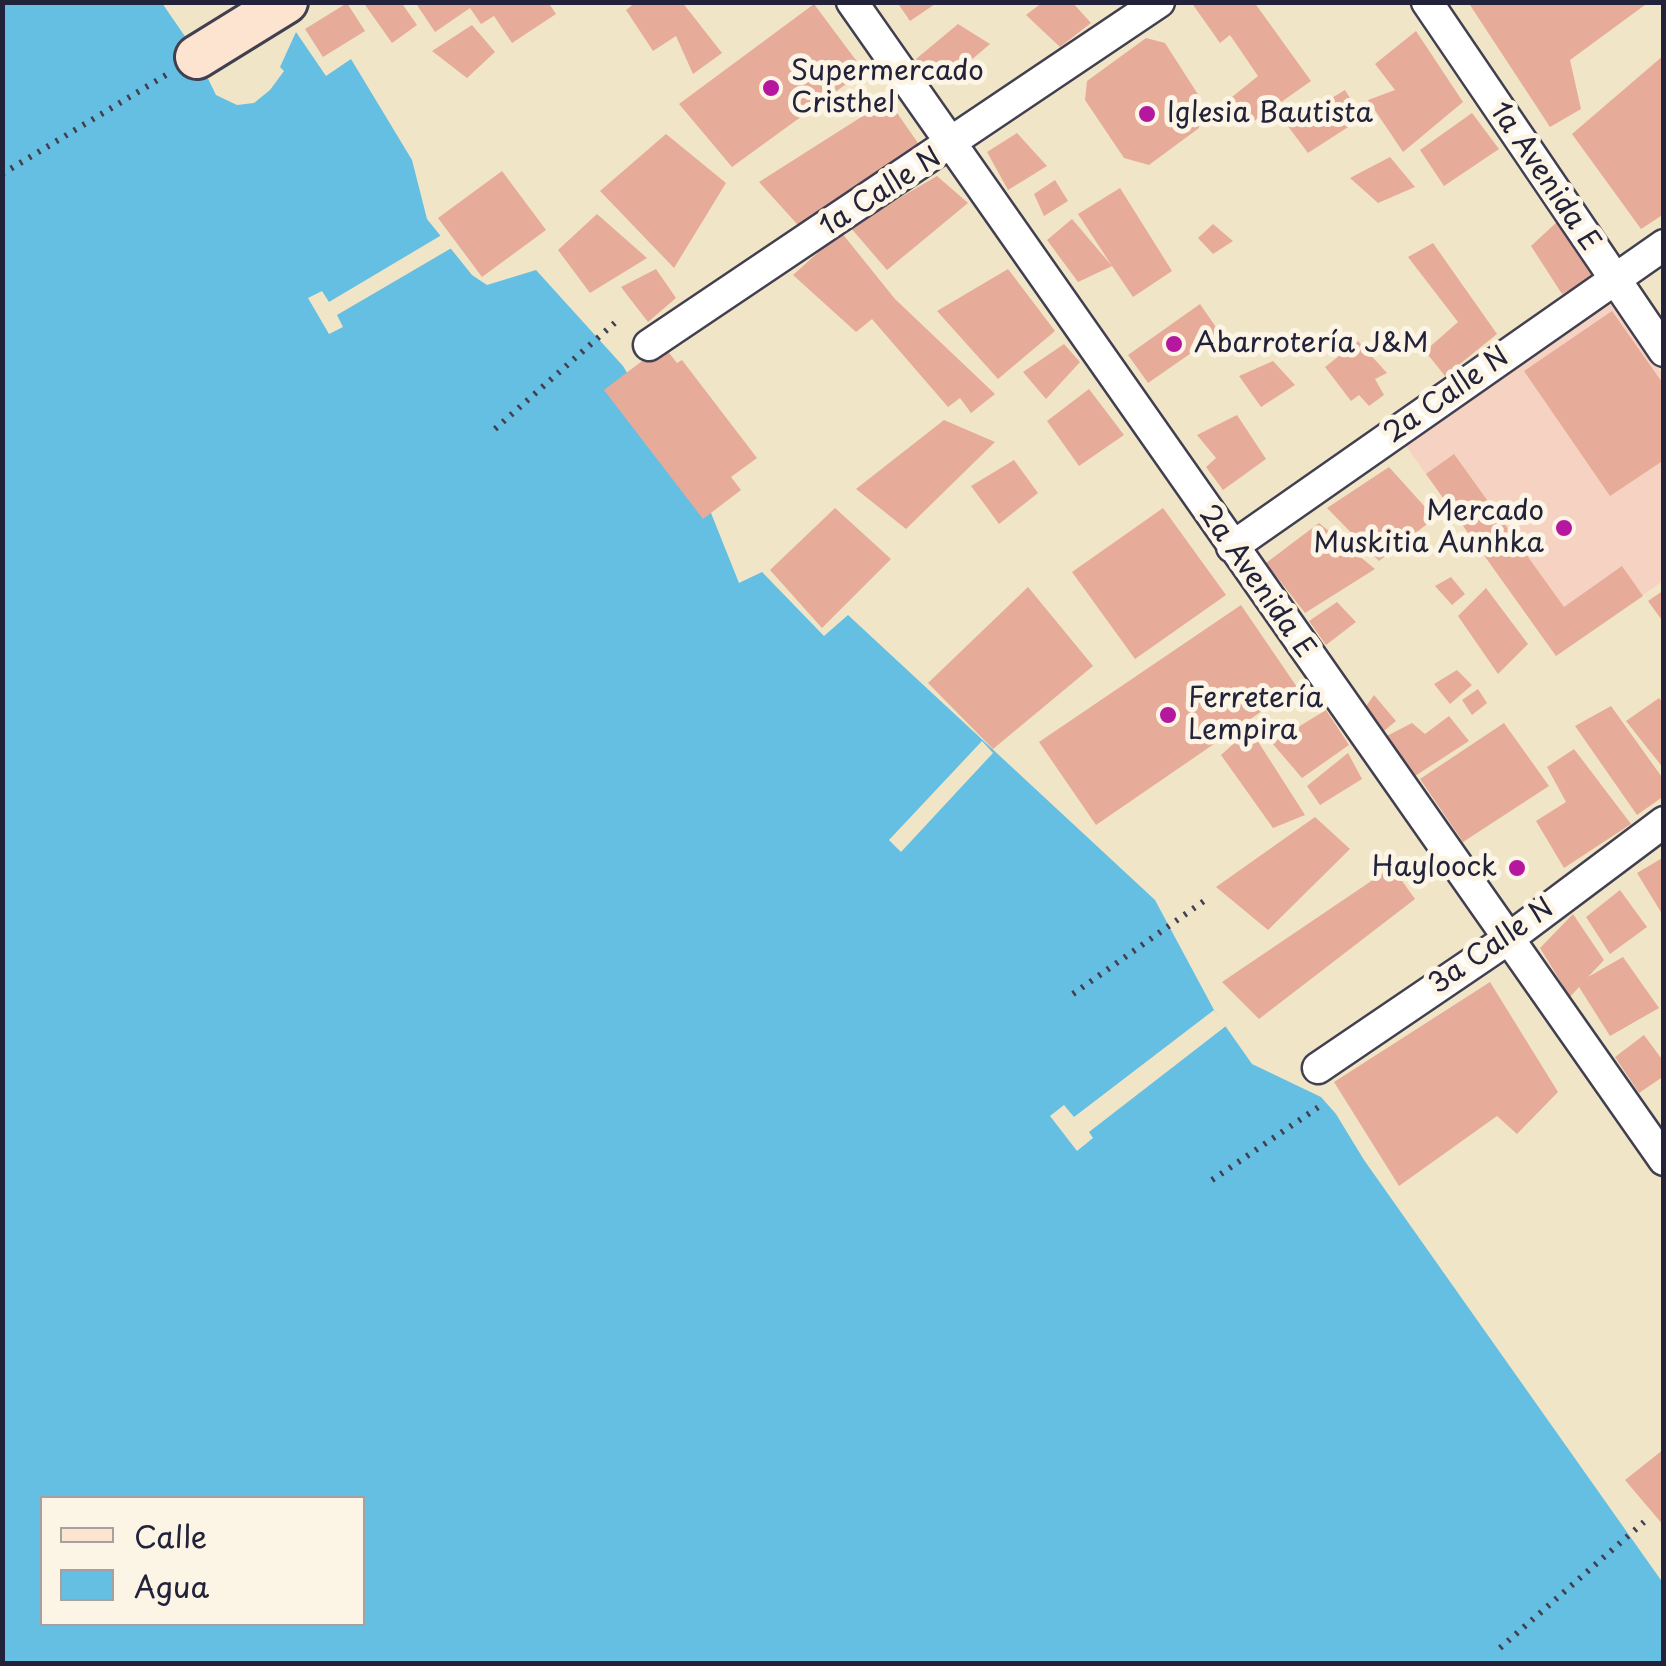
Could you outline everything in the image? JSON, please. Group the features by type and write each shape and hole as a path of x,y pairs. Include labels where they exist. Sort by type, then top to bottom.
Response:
{"street":[{"path":"197,57 286,2"},
{"name":"2a Avenida E","path":"852,2 950,147 1664,1160"},
{"name":"1a Calle N","path":"649,345 950,147 1159,2"},
{"name":"1a Avenida E","path":"1427,2 1664,350"},
{"name":"2a Calle N","path":"1232,548 1664,245"},
{"name":"3a Calle N","path":"1318,1068 1508,938 1664,822"}],"path":[{"path":"2,174 197,57"},
{"path":"494,429 618,320"},
{"path":"1074,994 1204,901"},
{"path":"1212,1180 1320,1106"},
{"path":"1500,1648 1644,1522"}],"shaded area":[{"name":"Mercado Muskitia Aunhka","path":"1612,302 1663,375 1663,581 1556,656 1406,446"}],"water":[{"path":"3,3 162,3 193,48 216,95 237,105 254,103 270,90 284,71 280,67 296,32 326,76 351,59 412,160 427,219 472,275 487,285 536,270 623,366 711,513 739,583 762,572 824,636 848,615 1155,900 1214,1010 1252,1064 1321,1097 1336,1114 1364,1160 1663,1583 1663,1663 3,1664"}],"pier":[{"path":"445,233 455,246 337,315 343,327 329,334 308,298 322,291 329,302"},
{"path":"982,741 993,753 901,852 889,840"},
{"path":"1214,1010 1226,1026 1089,1132 1093,1138 1077,1151 1050,1116 1064,1105 1074,1117"}],"building":[{"path":"363,2 401,2 417,25 392,43"},
{"path":"415,2 548,2 556,14 512,43 494,16 481,24 470,8 435,32"},
{"path":"636,2 682,2 722,53 693,74 676,36 653,51 626,10"},
{"path":"897,2 938,2 910,21"},
{"path":"1043,2 1072,2 1091,23 1060,47 1026,15"},
{"path":"1191,2 1254,2 1311,81 1250,124 1232,97 1258,76 1230,35 1220,43"},
{"path":"1468,2 1649,2 1570,60 1581,109 1550,127"},
{"path":"347,3 365,31 323,57 305,29"},
{"name":"Supermercado Cristhel","path":"814,4 864,71 732,167 679,104"},
{"path":"958,24 990,44 943,84 916,59"},
{"path":"472,25 495,52 467,78 432,51"},
{"path":"1416,31 1463,102 1403,152 1368,100 1395,90 1375,64"},
{"name":"Iglesia Bautista","path":"1146,38 1165,43 1199,96 1199,128 1149,165 1124,158 1085,100 1087,81"},
{"path":"1664,55 1664,214 1641,229 1572,134"},
{"path":"1345,90 1362,118 1308,153 1287,125"},
{"path":"888,100 927,156 806,234 759,182"},
{"path":"1472,113 1499,149 1444,186 1420,150"},
{"path":"1017,133 1047,166 1008,190 987,152"},
{"path":"666,134 726,183 674,268 600,191"},
{"path":"1390,157 1415,187 1378,203 1350,178"},
{"path":"502,171 546,230 482,277 438,218"},
{"path":"937,176 968,203 887,270 850,227"},
{"path":"1055,180 1068,201 1044,216 1034,194"},
{"path":"1120,188 1172,271 1133,297 1078,214"},
{"path":"597,214 647,258 590,293 558,250"},
{"path":"1072,219 1112,266 1078,282 1047,240"},
{"path":"1558,221 1598,275 1562,294 1531,246"},
{"path":"1213,224 1233,241 1213,254 1198,238"},
{"path":"841,232 895,299 995,394 971,413 960,398 948,407 872,319 856,332 793,275"},
{"path":"1433,243 1497,334 1445,376 1425,351 1458,322 1408,257"},
{"path":"656,269 676,298 648,322 621,287"},
{"path":"1008,269 1055,331 998,379 937,311"},
{"name":"Abarrotería J&M","path":"1200,304 1220,333 1148,383 1128,355"},
{"path":"1612,311 1664,385 1664,460 1610,496 1524,371"},
{"path":"1358,341 1387,373 1375,379 1384,395 1369,406 1359,395 1351,401 1325,367"},
{"path":"1064,344 1080,362 1046,399 1023,372"},
{"path":"663,345 677,363 682,360 757,458 731,477 741,490 703,519 604,390"},
{"path":"1273,361 1295,385 1261,407 1239,376"},
{"path":"1089,389 1124,435 1079,466 1047,421"},
{"path":"1237,415 1266,459 1223,490 1206,467 1216,458 1197,435"},
{"path":"944,420 995,442 906,529 856,489"},
{"path":"1454,454 1564,607 1622,566 1643,596 1556,656 1426,474"},
{"path":"1014,460 1038,493 999,524 971,486"},
{"path":"1389,467 1435,518 1379,561 1327,508"},
{"path":"835,508 891,559 822,628 770,570"},
{"path":"1163,508 1226,595 1135,659 1072,572"},
{"path":"1319,523 1375,569 1305,613 1266,563"},
{"path":"1451,577 1465,594 1452,605 1435,586"},
{"path":"1028,587 1093,666 993,749 928,683"},
{"path":"1486,588 1528,644 1498,674 1458,616"},
{"path":"1664,590 1664,623 1648,601"},
{"path":"1337,602 1356,622 1326,645 1309,621"},
{"name":"Ferretería Lempira","path":"1241,605 1297,687 1096,825 1039,742"},
{"path":"1457,670 1472,685 1450,704 1434,684"},
{"path":"1478,689 1487,703 1472,715 1462,700"},
{"path":"1374,695 1396,721 1379,735 1364,709"},
{"path":"1659,698 1664,704 1664,769 1626,721"},
{"path":"1611,706 1664,780 1664,796 1637,815 1575,726"},
{"path":"1326,710 1349,745 1302,778 1272,743"},
{"path":"1449,716 1469,741 1415,776 1383,738 1412,723 1425,734"},
{"path":"1504,723 1549,786 1463,842 1420,779"},
{"path":"1250,729 1305,815 1273,828 1221,755"},
{"path":"1574,749 1631,824 1564,868 1536,821 1566,802 1547,767"},
{"path":"1348,753 1362,779 1320,805 1307,786"},
{"path":"1315,817 1350,849 1268,930 1216,887"},
{"path":"1664,857 1664,917 1637,873"},
{"path":"1392,867 1415,899 1259,1019 1222,982"},
{"path":"1620,890 1647,927 1610,954 1586,917"},
{"path":"1573,914 1604,960 1588,977 1623,957 1659,1008 1610,1036 1579,987 1570,997 1540,948"},
{"path":"1490,982 1558,1092 1517,1134 1497,1116 1399,1186 1334,1082"},
{"path":"1644,1035 1664,1062 1664,1076 1639,1093 1615,1057"},
{"path":"1664,1449 1664,1526 1625,1480"}],"place":[{"name":"Supermercado Cristhel","path":"771,88"},
{"name":"Iglesia Bautista","path":"1147,114"},
{"name":"Abarrotería J&M","path":"1174,344"},
{"name":"Mercado Muskitia Aunhka","path":"1564,528"},
{"name":"Ferretería Lempira","path":"1168,715"},
{"name":"Hayloock","path":"1517,868"}]}
